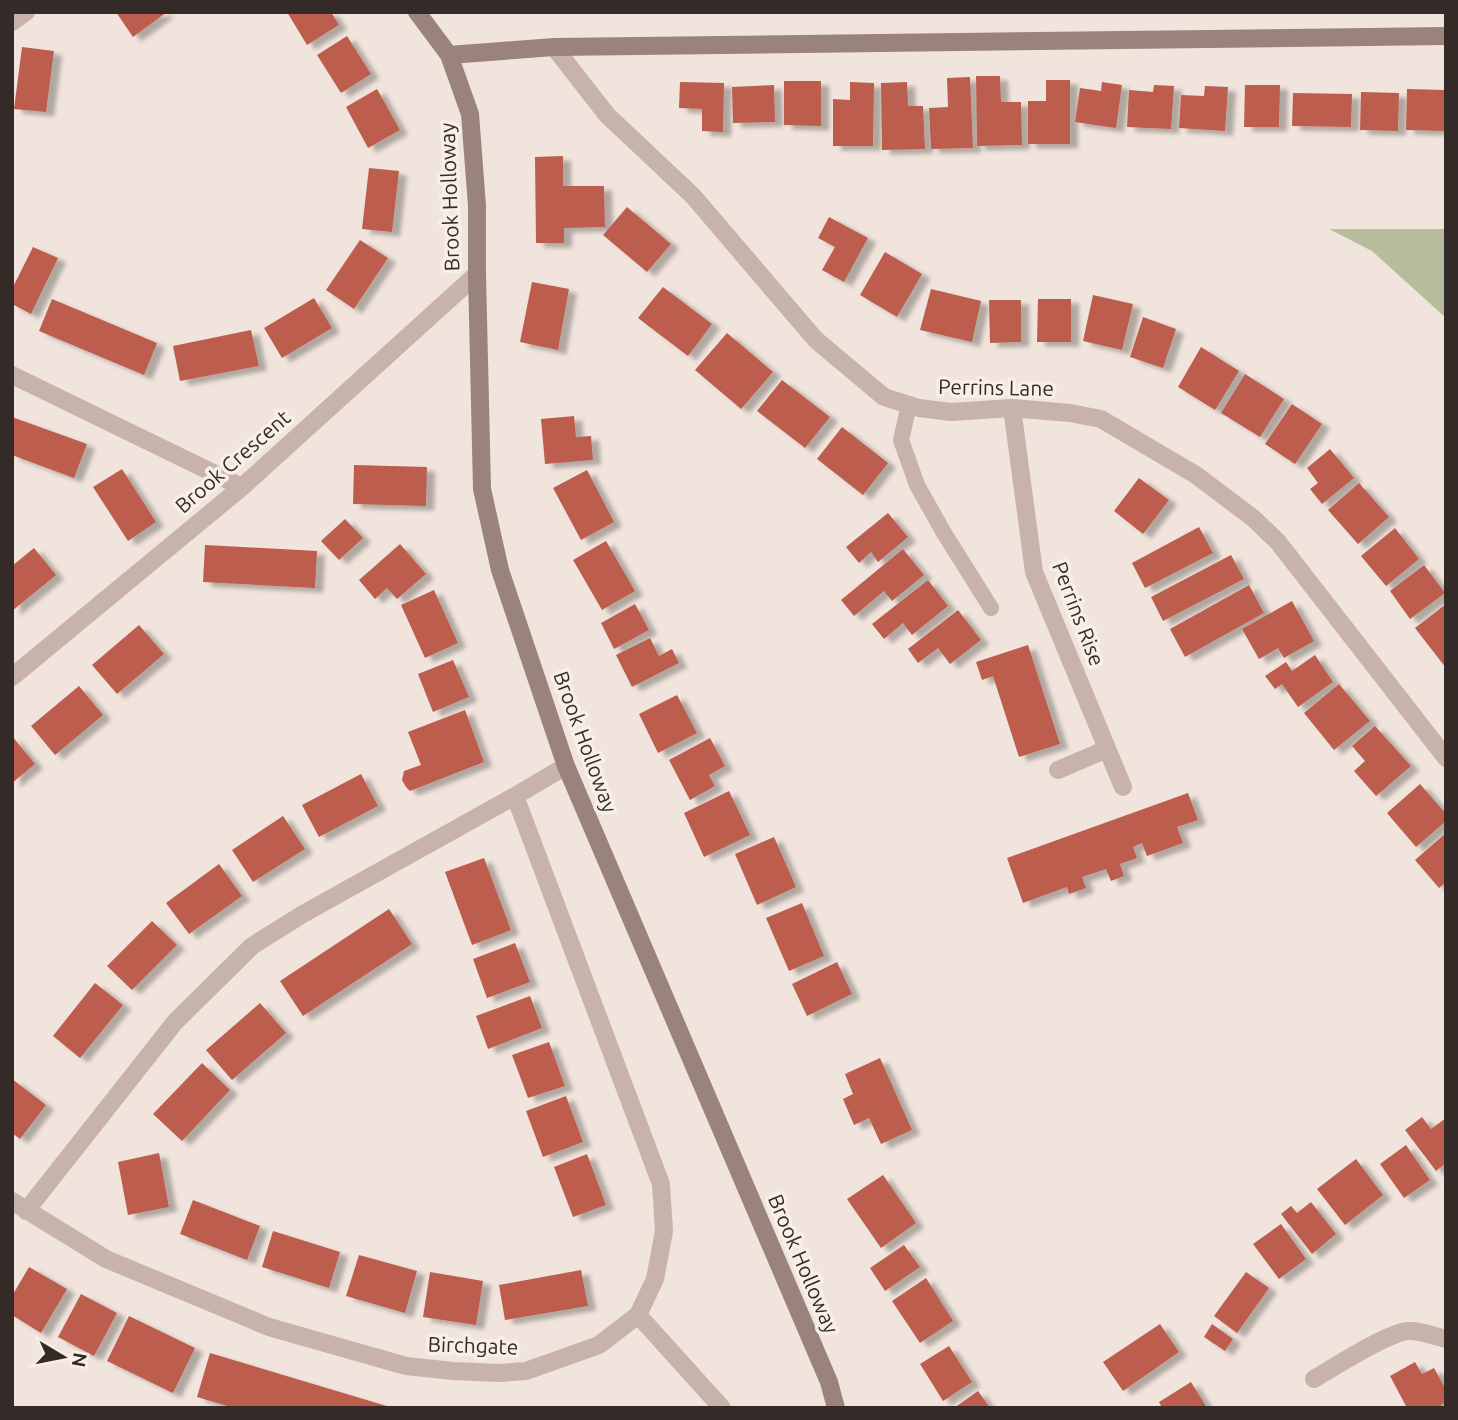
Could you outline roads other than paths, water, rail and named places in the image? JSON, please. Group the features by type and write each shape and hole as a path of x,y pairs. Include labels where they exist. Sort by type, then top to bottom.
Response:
{"street":[{"path":"12,22 26,12"},
{"name":"Brook Holloway","path":"417,12 449,55 470,114 477,206 482,489 500,570 566,766 823,1369 836,1408"},
{"path":"449,55 554,47 1446,37"},
{"name":"Perrins Lane","path":"554,47 607,115 693,196 816,340 884,397 919,408 951,412 1012,408 1070,413 1101,419 1196,475 1253,518 1278,542 1446,758"},
{"name":"Brook Crescent","path":"12,677 242,488 477,274"},
{"path":"12,375 242,488"},
{"name":"Perrins Rise","path":"1012,408 1034,572 1123,787"},
{"path":"1058,770 1107,749"},
{"name":"Birchgate","path":"515,796 661,1184 664,1231 655,1279 638,1315 599,1345 526,1371 499,1373 406,1366 269,1327 106,1259 19,1206 174,1022 252,946 303,914 566,766"},
{"path":"638,1315 722,1408"},
{"path":"1314,1378 1389,1337 1408,1331 1446,1339"}],"lane":[{"path":"909,405 901,440 917,485 990,608"}]}
